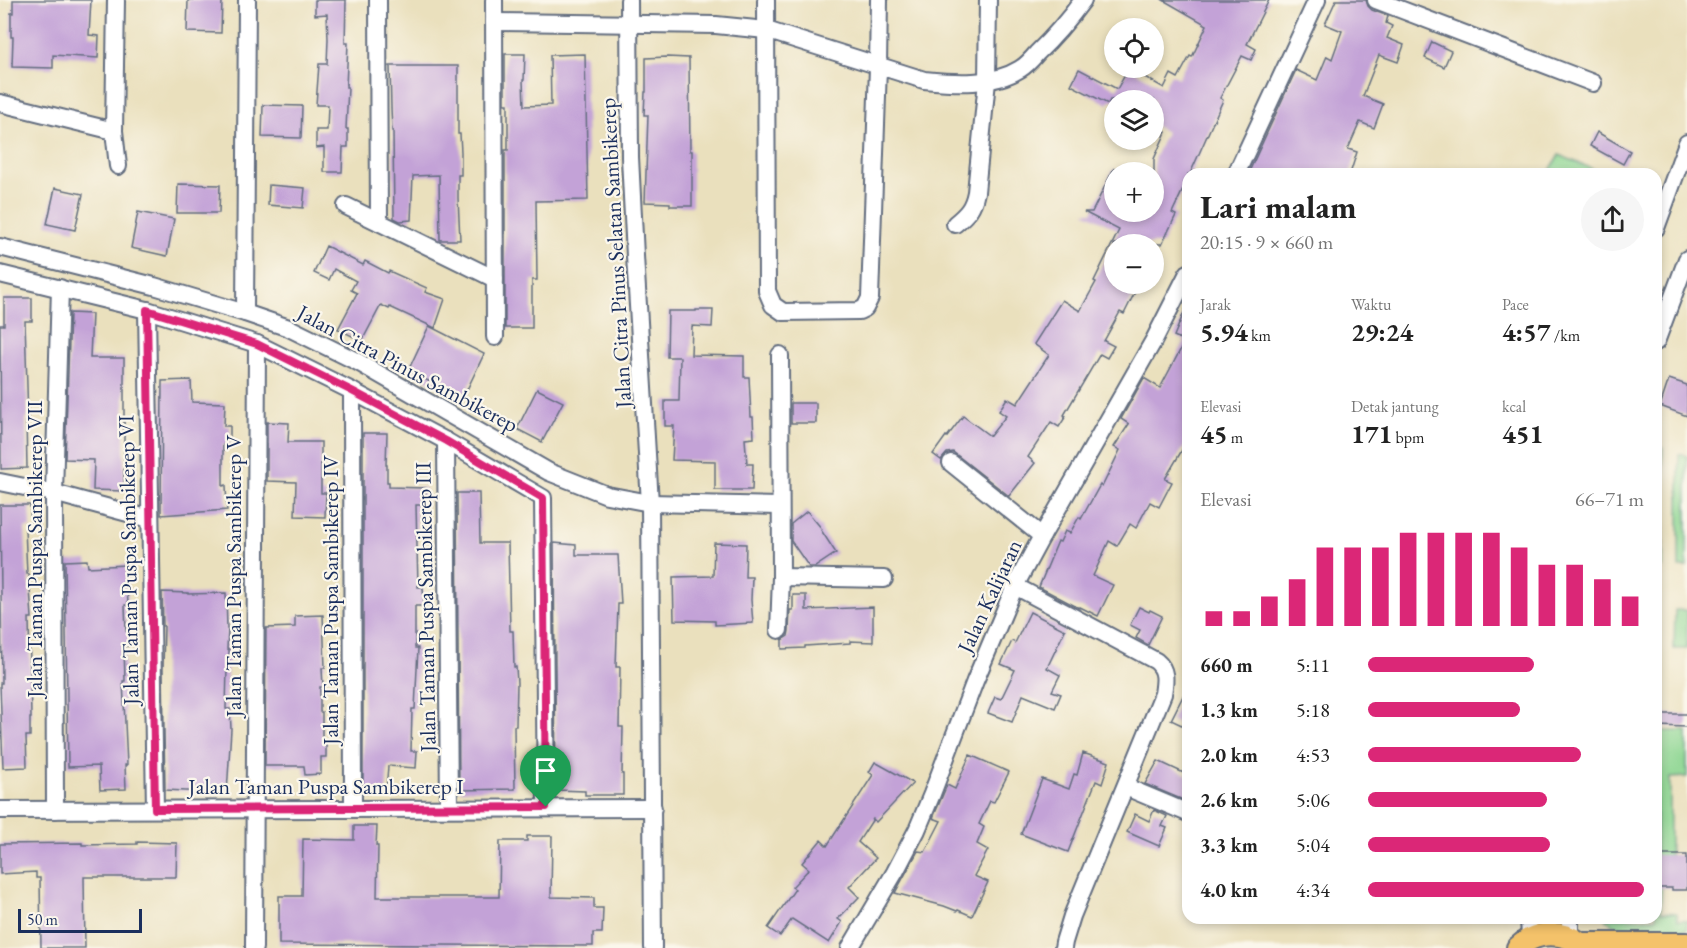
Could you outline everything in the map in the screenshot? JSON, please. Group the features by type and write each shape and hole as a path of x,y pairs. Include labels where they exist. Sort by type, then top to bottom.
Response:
{"main road":[{"path":"1526,935 1557,934 1687,944"}],"street":[{"path":"116,0 114,131 118,166"},
{"path":"245,313 248,0"},
{"path":"378,0 379,222"},
{"path":"494,0 495,337"},
{"name":"Jalan Citra Pinus Selatan Sambikerep","path":"629,0 631,168 650,503 653,948"},
{"path":"766,0 767,291 773,306 783,312 851,312 865,308 868,304 871,291 879,0"},
{"path":"955,224 969,213 975,199 987,81 988,0"},
{"path":"494,22 716,25 766,30 878,67 924,80 951,83 987,81 1022,69 1057,34 1083,0"},
{"path":"1239,168 1317,0"},
{"path":"1376,0 1593,83"},
{"path":"0,103 114,131"},
{"path":"1662,212 1687,143"},
{"path":"346,206 495,279"},
{"name":"Jalan Citra Pinus Sambikerep","path":"0,247 153,286 289,328 358,362 549,472 607,495 650,503 780,506"},
{"path":"1662,326 1687,259"},
{"path":"0,274 147,310 257,344 446,441 543,498 546,807"},
{"name":"Jalan Kalijaran","path":"850,948 917,830 1015,586 1154,340 1182,285"},
{"name":"Jalan Taman Puspa Sambikerep VII","path":"55,810 54,493 60,288"},
{"name":"Jalan Taman Puspa Sambikerep VI","path":"147,310 155,809"},
{"name":"Jalan Taman Puspa Sambikerep V","path":"254,948 257,344"},
{"path":"779,630 781,577 780,355"},
{"name":"Jalan Taman Puspa Sambikerep IV","path":"352,391 353,808"},
{"name":"Jalan Taman Puspa Sambikerep III","path":"446,441 449,808"},
{"path":"951,463 1042,536"},
{"path":"0,482 54,493 150,519"},
{"path":"781,577 884,579"},
{"path":"1015,586 1156,661 1162,666 1165,681 1163,694 1072,916 1063,948"},
{"path":"1126,787 1182,810"},
{"name":"Jalan Taman Puspa Sambikerep I","path":"0,810 653,808"}],"green space":[{"path":"1559,155 1590,168 1551,168"},
{"path":"1662,448 1663,448 1662,567"},
{"path":"1679,454 1687,456 1687,567 1679,567"},
{"path":"1675,610 1687,610 1687,649 1674,649"},
{"path":"1662,731 1687,731 1687,777 1670,778 1670,857 1662,861"},
{"path":"1662,912 1677,913 1678,920 1687,920 1687,930 1656,931 1621,927 1614,924 1662,924"}],"building":[{"path":"13,0 91,0 89,35 99,36 98,58 53,55 53,68 12,67 11,13 13,13"},
{"path":"188,0 222,0 221,33 187,32"},
{"path":"315,0 346,0 348,147 343,147 342,172 324,172 324,147 316,148 316,130 327,130 328,105 316,105 319,64 327,64 328,39 327,14 315,15"},
{"path":"1163,0 1269,0 1247,44 1256,49 1251,60 1242,56 1220,98 1223,100 1193,168 1182,168 1182,192 1172,213 1176,215 1164,240 1164,234 1117,234 1119,230 1084,212 1092,212 1104,188 1104,222 1164,222 1164,162 1154,162 1154,159 1158,150 1164,150 1166,132 1164,131 1164,90 1104,90 1104,102 1071,85 1079,69 1117,89 1123,78 1146,78 1164,88 1171,74 1178,78 1190,56 1192,57 1207,25"},
{"path":"1336,0 1366,0 1372,10 1388,16 1386,23 1392,26 1387,38 1404,45 1398,62 1379,55 1363,96 1383,104 1374,128 1360,122 1348,149 1357,152 1352,168 1251,168 1296,70 1317,80 1327,56 1332,59 1342,31 1325,24"},
{"path":"1432,42 1451,51 1444,67 1425,58"},
{"path":"505,54 525,54 524,106 551,105 550,55 585,54 588,200 536,201 537,280 532,280 532,328 505,328 505,150 508,150 508,104 505,104"},
{"path":"646,58 689,58 692,206 670,206 670,203 645,202 648,115 644,115"},
{"path":"390,66 458,66 458,134 460,134 461,152 461,175 458,175 460,240 440,240 439,175 413,176 411,220 400,221 394,218"},
{"path":"263,105 302,106 301,138 262,137"},
{"path":"1597,132 1630,151 1623,164 1590,146"},
{"path":"178,184 220,185 219,213 177,213"},
{"path":"269,185 305,188 303,208 268,205"},
{"path":"55,188 83,194 75,230 47,224"},
{"path":"138,212 174,219 167,256 131,248"},
{"path":"326,246 363,265 365,261 388,273 389,271 427,288 425,292 445,299 435,328 381,305 362,341 338,329 357,293 351,290 356,281 334,269 329,280 314,273"},
{"path":"1104,261 1104,294 1134,294 1124,314 1120,312 1104,341 1114,346 1107,358 1100,354 1059,427 1051,422 1028,457 1035,463 1009,496 953,452 947,453 941,460 933,454 963,416 990,436 1006,416 999,411 1007,398 1017,404 1049,355 1034,344 1062,300 1080,311 1096,282 1094,281"},
{"path":"4,298 32,298 32,321 25,321 27,468 1,469 0,325 4,325"},
{"path":"713,310 712,327 692,326 691,355 744,356 744,377 749,377 751,417 753,417 754,438 745,439 747,464 753,464 752,490 715,490 715,461 672,460 674,426 665,426 665,401 679,401 680,357 667,357 668,311"},
{"path":"70,313 92,314 90,358 124,358 124,491 93,490 94,460 65,459"},
{"path":"1182,317 1182,340 1174,336"},
{"path":"429,326 484,354 463,398 408,371"},
{"path":"1182,347 1182,450 1165,479 1172,482 1159,507 1150,502 1136,528 1130,524 1117,546 1109,541 1093,576 1113,585 1098,616 1039,587 1058,541 1060,542 1065,531 1070,533 1079,517 1081,519 1100,485 1102,487 1120,450 1114,447 1129,424 1121,419 1144,378 1160,388"},
{"path":"1669,379 1687,385 1687,416 1662,407"},
{"path":"191,380 192,402 225,403 224,426 230,426 230,445 223,445 223,486 226,485 227,510 161,515 162,381"},
{"path":"537,389 563,402 542,442 517,429"},
{"path":"791,403 816,403 816,423 791,423"},
{"path":"267,422 289,423 288,442 321,442 321,493 326,493 325,517 295,516 296,482 267,481"},
{"path":"363,433 387,433 386,465 389,487 426,488 426,505 416,505 418,587 423,587 424,606 415,606 415,648 418,648 415,709 412,709 411,751 417,751 416,768 388,766 386,791 363,790"},
{"path":"457,493 479,493 480,543 508,543 510,631 513,631 517,683 516,726 514,726 515,789 459,790"},
{"path":"0,505 30,505 31,528 25,528 32,618 29,618 31,718 30,736 26,736 27,767 3,768 0,685 2,683"},
{"path":"807,511 822,529 836,553 815,567 809,567 791,541 791,524"},
{"path":"554,543 576,545 576,555 618,555 621,604 618,604 616,667 620,667 619,727 623,727 623,795 585,795 585,791 556,790"},
{"path":"714,543 746,544 745,577 752,577 753,623 715,625 715,621 674,620 673,577 713,576"},
{"path":"87,560 88,567 126,565 128,605 125,605 126,631 130,631 130,646 124,646 125,681 123,681 126,789 100,790 99,766 68,767 65,561"},
{"path":"162,592 226,593 229,667 227,667 226,709 230,709 231,729 227,793 165,790"},
{"path":"793,595 806,595 806,610 873,607 873,642 850,641 850,643 782,649 782,640 788,636 790,610 793,610"},
{"path":"1139,607 1162,616 1148,645 1136,638 1140,630 1130,625"},
{"path":"1030,612 1065,630 1047,668 1060,675 1052,691 1061,694 1055,708 1023,695 1012,722 988,713 995,697 1001,699 1015,670 1001,664 1012,641 1015,643"},
{"path":"323,615 325,668 322,668 323,687 320,687 320,712 322,712 322,740 326,740 326,757 321,757 321,774 305,775 304,766 265,766 266,628 295,627 295,616"},
{"path":"1182,698 1182,725 1171,720"},
{"path":"1662,714 1687,714 1687,727 1662,726"},
{"path":"1083,753 1109,762 1102,784 1096,781 1068,852 1021,834 1042,779 1069,789 1074,774 1077,775"},
{"path":"970,755 1009,772 994,802 990,801 979,824 984,827 977,844 988,850 974,876 988,882 972,916 895,893 918,851 925,852 941,821 933,818 947,785 955,789"},
{"path":"1158,761 1182,772 1182,799 1145,784"},
{"path":"875,762 913,783 876,822 873,819 858,842 876,858 849,887 859,897 838,919 842,922 829,943 792,919 780,936 768,928 795,889 792,887 809,869 802,863 821,840 827,846 873,775 869,772"},
{"path":"1154,810 1167,816 1162,826 1167,828 1159,846 1127,832 1135,814 1149,821"},
{"path":"354,826 377,826 377,897 499,897 500,841 527,841 527,836 552,836 551,897 594,898 594,908 603,908 602,933 593,933 593,946 279,944 279,896 302,896 303,839 354,840"},
{"path":"137,842 177,843 176,877 84,877 85,948 41,948 40,878 36,878 36,872 0,874 0,844 82,843 82,845 137,844"},
{"path":"1662,855 1687,855 1687,890 1672,890 1672,888 1662,888"}],"route":[{"path":"147,310 257,344 446,441 543,498 546,807 155,809 147,310"}]}
